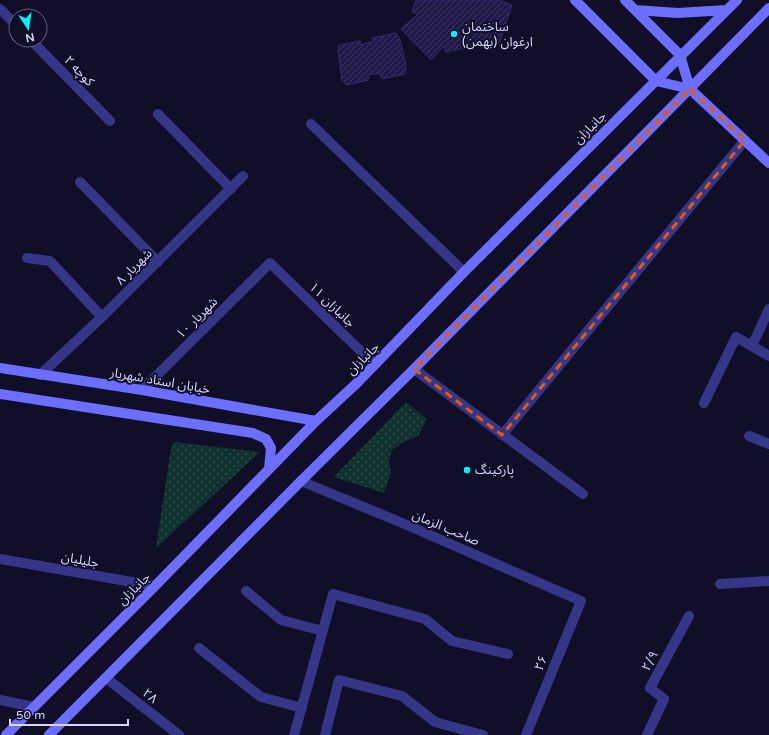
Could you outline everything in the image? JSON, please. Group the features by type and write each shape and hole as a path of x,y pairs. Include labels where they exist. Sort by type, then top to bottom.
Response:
{"street":[{"path":"575,0 656,81 690,89 769,163"},
{"path":"625,0 680,55 690,89"},
{"name":"جانبازان","path":"6,735 155,586 316,421 375,365 464,272 656,81 680,55 737,0"},
{"path":"49,735 414,369 769,8"},
{"path":"0,9 8,17"},
{"path":"635,10 678,13 727,10"},
{"name":"کوچه ۲","path":"38,48 110,121"},
{"path":"158,114 231,189"},
{"path":"311,124 464,272"},
{"path":"502,435 745,140"},
{"name":"شهریار ۸","path":"40,375 102,317 243,176"},
{"path":"80,182 158,262"},
{"path":"27,258 50,261 102,317"},
{"name":"۱۱ جانبازان","path":"270,264 375,365"},
{"name":"شهریار ۱۰","path":"142,390 270,264"},
{"path":"752,346 769,309"},
{"path":"704,403 736,338 769,356"},
{"name":"خیابان استاد شهریار","path":"0,368 142,390 316,421"},
{"path":"414,369 583,494"},
{"path":"0,394 253,434 266,439 271,448 269,470"},
{"path":"749,436 769,444"},
{"name":"صاحب الزمان","path":"301,481 407,525 580,601"},
{"name":"جلیلیان","path":"0,559 155,586"},
{"path":"720,584 769,581"},
{"path":"246,591 281,620 323,632"},
{"path":"294,735 333,594 425,619 452,641 508,654"},
{"name":"۲۶","path":"526,735 580,601"},
{"name":"۲/۹","path":"647,735 664,699 650,688 689,616"},
{"path":"199,648 261,697 302,708"},
{"name":"۲۸","path":"106,678 179,735"},
{"path":"325,735 339,680 402,696 435,722 483,735"},
{"path":"0,700 34,707"}],"highlighted area":[{"path":"690,89 745,140 502,435 414,369"}],"green space":[{"path":"406,402 427,419 418,436 403,442 392,450 389,461 391,473 384,493 334,477"},
{"path":"174,442 260,452 156,548 171,448"}],"building":[{"name":"ساختمان ارغوان (بهمن)","path":"416,0 499,0 512,5 499,44 480,39 481,44 446,52 444,46 431,60 401,29 417,15 412,11"},
{"path":"396,33 400,40 406,65 405,74 382,79 380,73 368,75 369,80 346,85 342,80 338,51 339,45 360,41 361,45 374,41 372,38"}],"place":[{"name":"ساختمان ارغوان (بهمن)","path":"454,34"},
{"name":"پارکینگ","path":"467,470"}]}
